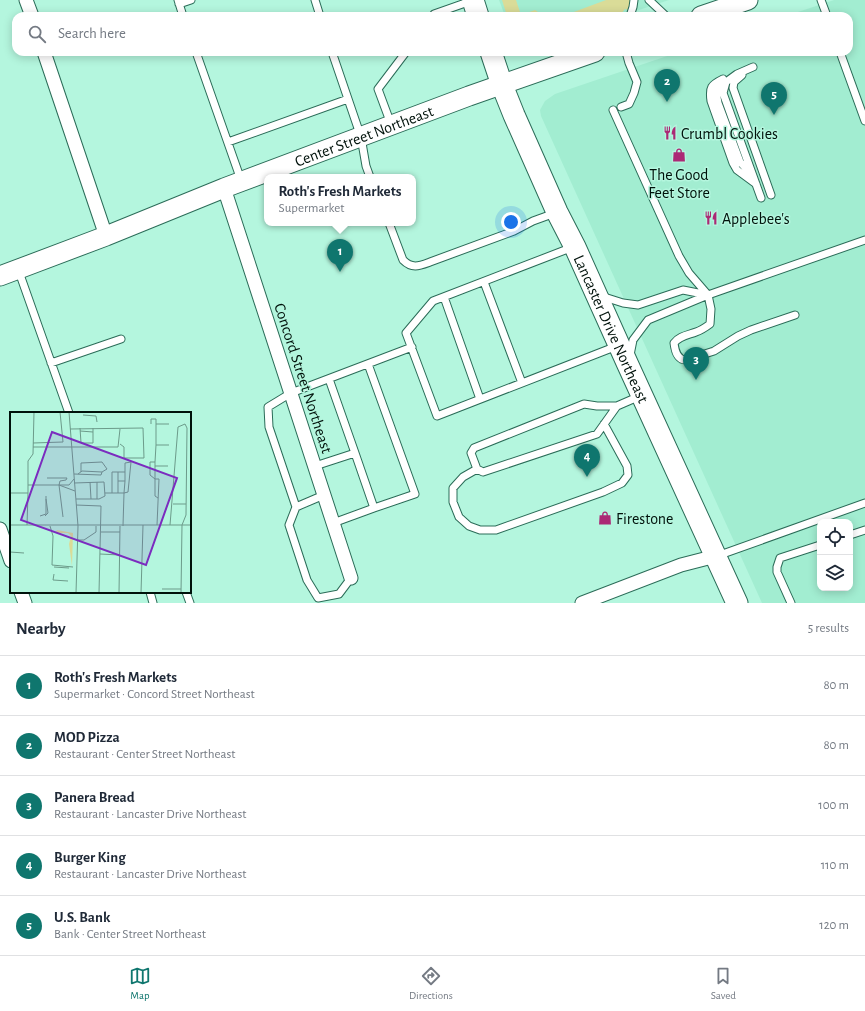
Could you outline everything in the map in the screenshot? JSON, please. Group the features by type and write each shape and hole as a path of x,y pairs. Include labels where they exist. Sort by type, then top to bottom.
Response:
{"main road":[{"path":"473,0 477,12"},
{"path":"713,12 748,0"},
{"name":"Lancaster Drive Northeast","path":"491,56 502,85 557,212 575,247 737,603"},
{"name":"Center Street Northeast","path":"0,276 106,236 224,188 391,125 584,56"}],"street":[{"path":"26,0 30,12"},
{"path":"45,56 106,236"},
{"name":"Concord Street Northeast","path":"224,188 351,578"},
{"path":"0,529 10,558"},
{"path":"584,603 681,565 716,556"},
{"path":"22,593 25,603"}],"lane":[{"path":"182,12 178,2 191,0"},
{"path":"314,0 318,12"},
{"path":"440,12 473,0"},
{"path":"631,12 634,0"},
{"path":"649,0 662,12"},
{"path":"821,0 825,12"},
{"path":"197,56 242,182"},
{"path":"333,56 361,137 369,174"},
{"path":"391,125 378,89 403,56"},
{"path":"621,107 629,104 637,82 627,56"},
{"path":"841,56 865,121"},
{"path":"756,184 737,170 733,163 711,101 710,94 711,86 723,79 754,67 734,82 733,88 771,195"},
{"path":"737,74 726,82 723,93 761,198"},
{"path":"723,79 718,85 716,92 718,103 740,162 753,176"},
{"path":"228,142 348,99"},
{"path":"613,110 679,256 689,273 708,296 711,309 710,324 697,332 677,339 674,343 678,358 686,360 714,351 751,330 795,315"},
{"path":"390,226 403,260 408,265 414,266 430,262 500,236 557,212"},
{"path":"628,365 633,340 648,320 708,296 865,240"},
{"path":"575,247 433,301 406,333 437,416 619,345"},
{"path":"18,269 69,412"},
{"path":"484,282 522,383"},
{"path":"597,295 638,305 683,290 708,296"},
{"path":"444,297 480,399"},
{"path":"51,363 120,339"},
{"path":"351,578 339,594 318,598 307,580 289,525 296,507 269,427 268,407 291,393 412,348"},
{"path":"333,523 415,494 368,364"},
{"path":"329,379 374,508"},
{"path":"476,469 472,453 474,448 584,404 617,406 642,395"},
{"path":"476,469 483,472 597,434 617,406"},
{"path":"476,469 463,478 453,488 453,502 459,517 469,526 480,530 496,530 603,492 622,483 628,475 627,466 604,424"},
{"path":"315,466 355,453"},
{"path":"296,507 324,496"},
{"path":"716,556 865,503"},
{"path":"853,534 865,530"},
{"path":"791,603 777,572 780,558 817,546"},
{"path":"150,593 154,603"},
{"path":"186,593 190,603"}],"shaded area":[{"path":"499,0 669,0 633,12 504,12"},
{"path":"502,0 516,0 520,12 506,12"},
{"path":"606,0 630,0 628,10 625,9 622,12 574,12"},
{"path":"834,0 865,0 865,603 762,603 541,116 540,110 545,101 555,94 667,56 853,56 853,12 798,12"}],"place":[{"name":"MOD Pizza","path":"667,102"},
{"name":"U.S. Bank","path":"774,115"},
{"name":"Crumbl Cookies","path":"670,133"},
{"name":"The Good Feet Store","path":"679,155"},
{"name":"Applebee's","path":"711,218"},
{"name":"Roth's Fresh Markets","path":"340,272"},
{"name":"Panera Bread","path":"696,380"},
{"name":"Burger King","path":"587,477"},
{"name":"Firestone","path":"605,518"}]}
